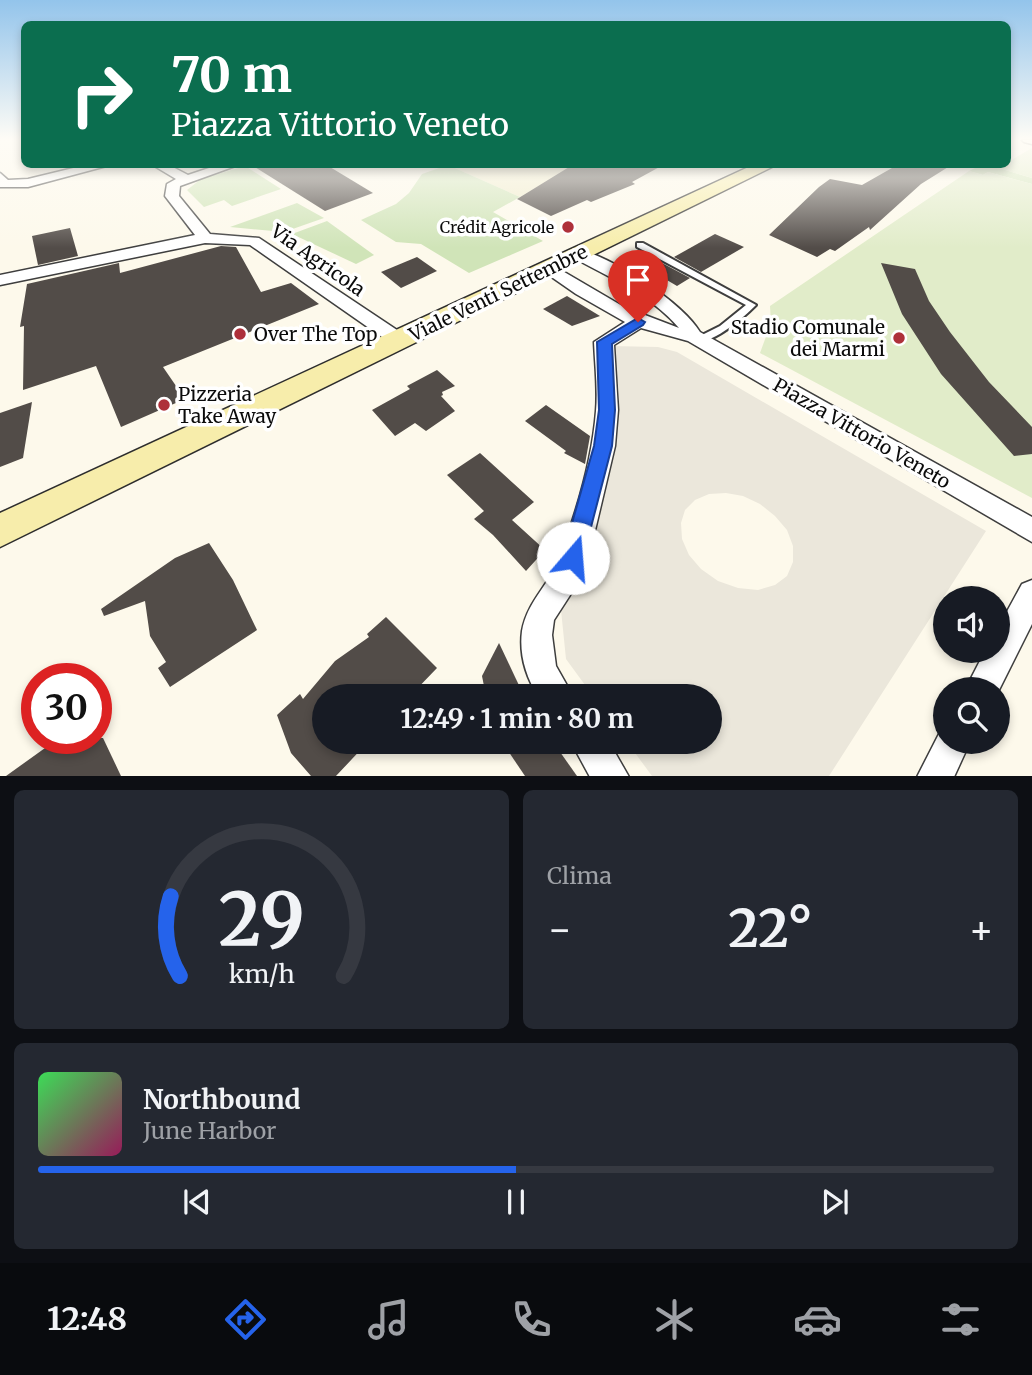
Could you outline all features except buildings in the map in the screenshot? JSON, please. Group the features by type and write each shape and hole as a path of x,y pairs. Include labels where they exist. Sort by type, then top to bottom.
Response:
{"main road":[{"name":"Viale Venti Settembre","path":"0,531 744,176"}],"street":[{"path":"0,177 4,184 28,183 57,176"},
{"path":"171,176 180,184"},
{"path":"201,176 180,184 172,196 205,237"},
{"name":"Via Agricola","path":"0,280 205,237 254,241 399,340"},
{"name":"Piazza Vittorio Veneto","path":"578,254 676,311 696,338"},
{"name":"Piazza Vittorio Veneto","path":"548,269 638,322 665,332 696,338 1032,530"},
{"path":"549,684 541,672 537,635 540,616 566,577 580,539 598,469 607,410 604,342 638,322"},
{"path":"988,677 1032,594"},
{"path":"596,754 611,776"},
{"path":"935,776 947,754"}],"lane":[{"path":"640,244 755,303 723,328 696,338"}],"shaded area":[{"path":"473,176 555,176 520,197"},
{"path":"611,346 658,347 677,352 986,531 951,586 933,586 933,614 829,776 652,776 636,754 722,754 722,684 584,684 566,659 561,610 583,560 618,425 619,390","holes":["709,494 743,496 760,504 787,530 793,546 793,562 787,576 775,585 758,590 738,588 718,581 701,569 689,555 682,539 681,523 685,510 695,500"]}],"green space":[{"path":"210,176 261,176 281,189 232,206 224,200 204,207 187,190 201,179"},
{"path":"420,176 473,176 520,197 493,212 543,241 469,273 421,244 396,242 361,220 396,204 409,193"},
{"name":"Stadio Comunale dei Marmi","path":"961,176 1003,176 1032,184 1032,498 760,353 771,323 770,306"},
{"path":"1003,176 1026,176 1032,178 1032,184"},
{"path":"297,203 324,218 284,232 230,227"},
{"path":"327,221 374,255 356,264 292,234"}],"place":[{"name":"Crédit Agricole","path":"568,227"},
{"name":"Over The Top","path":"240,334"},
{"name":"Stadio Comunale dei Marmi","path":"899,338"},
{"name":"Pizzeria Take Away","path":"164,405"}],"route":[{"path":"573,558 603,446 607,410 604,342 638,322"}]}
